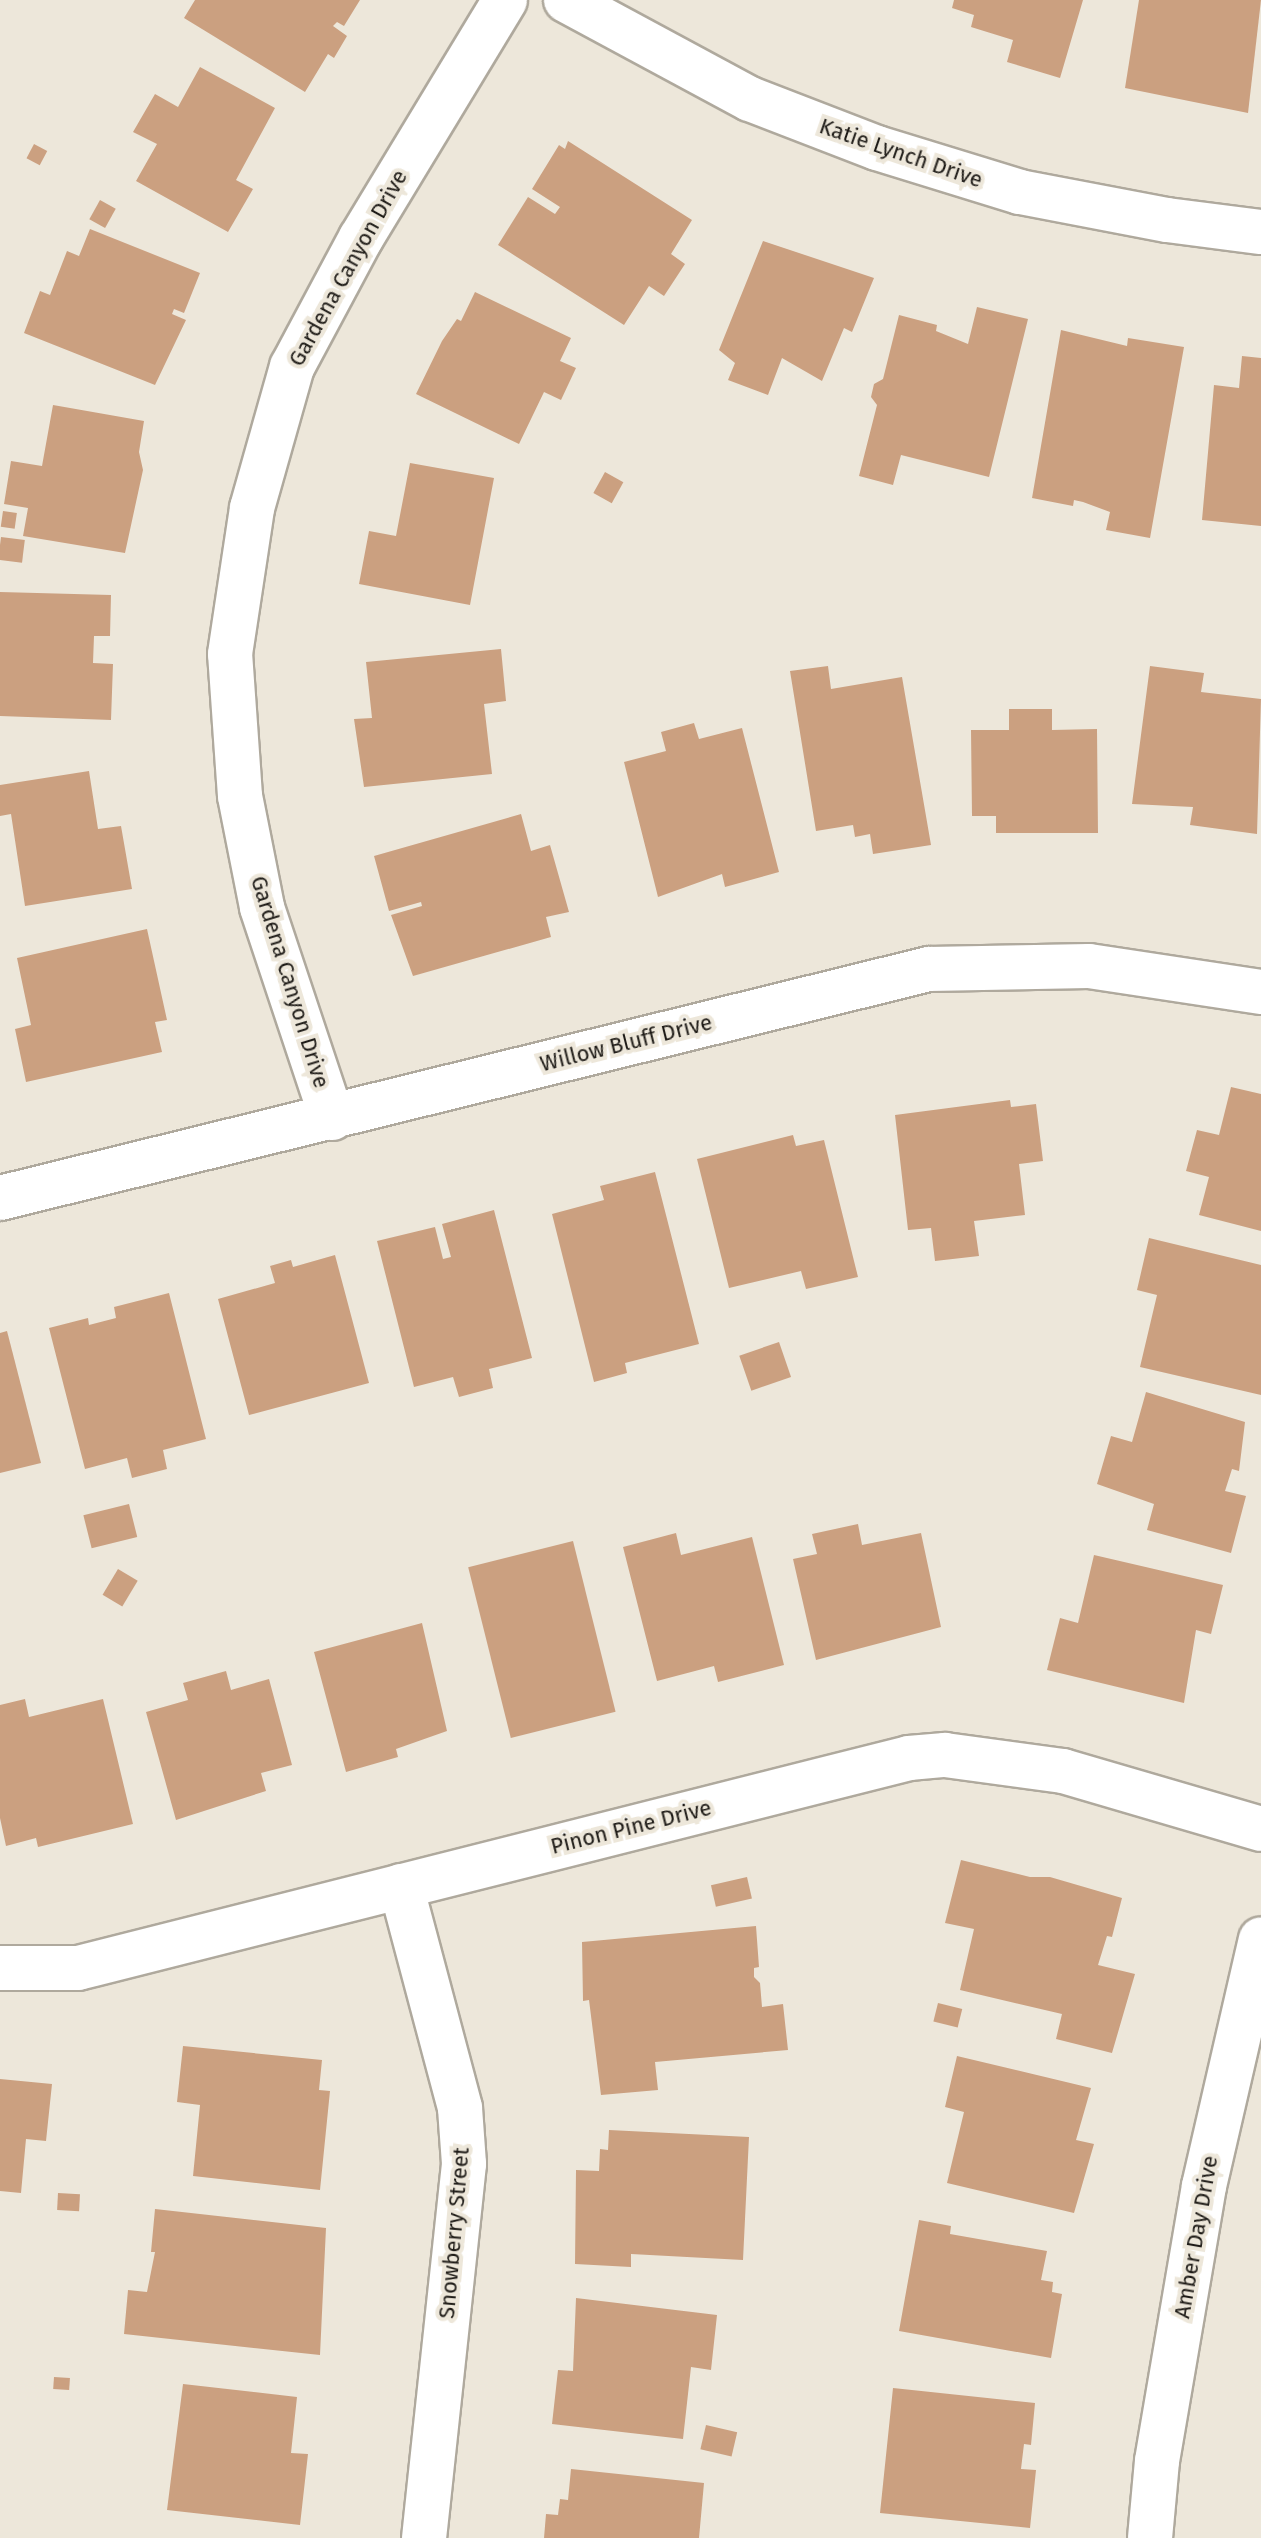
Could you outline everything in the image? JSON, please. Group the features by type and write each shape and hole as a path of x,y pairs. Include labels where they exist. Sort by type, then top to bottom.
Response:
{"street":[{"name":"Gardena Canyon Drive","path":"332,1118 262,907 240,796 230,654 252,508 292,367 361,238 505,0"},
{"name":"Katie Lynch Drive","path":"566,0 750,99 877,148 1020,192 1167,220 1261,232"},
{"name":"Willow Bluff Drive","path":"0,1198 929,969 1089,966 1261,992"},
{"name":"Pinon Pine Drive","path":"0,1968 78,1968 858,1768 945,1755 1063,1771 1261,1829"},
{"name":"Snowberry Street","path":"401,1886 460,2108 464,2164 424,2538"},
{"name":"Amber Day Drive","path":"1150,2538 1157,2461 1204,2186 1261,1939"}],"building":[{"path":"195,0 360,0 344,26 337,22 333,26 347,36 334,58 328,54 305,92 184,18"},
{"path":"954,0 1083,0 1060,78 1007,62 1013,40 971,27 974,15 952,8"},
{"path":"1139,0 1261,0 1248,113 1125,88"},
{"path":"200,67 275,108 236,180 253,189 228,232 136,181 157,144 133,132 155,94 178,107"},
{"path":"568,141 692,220 671,254 685,264 664,296 649,286 624,325 498,245 528,197 555,214 560,207 532,189 559,145 565,149"},
{"path":"34,144 47,151 40,165 26,158"},
{"path":"100,200 116,209 105,228 89,219"},
{"path":"90,229 200,273 184,313 174,309 172,314 186,320 155,385 24,333 40,291 50,295 67,251 79,256"},
{"path":"763,241 874,278 852,332 844,328 822,381 782,358 768,395 728,380 735,363 719,350"},
{"path":"475,292 571,338 560,361 576,368 561,400 544,392 519,444 416,394 442,341 457,319 461,321"},
{"path":"977,307 1028,319 989,477 901,455 893,485 859,476 877,405 871,397 874,384 883,379 899,315 937,325 936,331 968,344"},
{"path":"1061,330 1127,346 1128,338 1184,347 1150,538 1106,530 1110,512 1083,502 1074,500 1073,506 1032,498"},
{"path":"1242,356 1261,358 1261,526 1202,520 1214,385 1239,388"},
{"path":"53,405 144,421 139,452 143,470 125,553 23,536 28,508 4,504 11,461 42,466"},
{"path":"410,463 494,478 470,605 359,584 369,531 396,536"},
{"path":"605,472 623,482 612,503 593,493"},
{"path":"3,511 17,513 15,529 1,527"},
{"path":"1,537 25,540 22,563 0,560"},
{"path":"0,592 111,595 110,636 94,636 93,663 113,664 111,720 0,716"},
{"path":"501,649 506,701 484,704 492,774 364,787 354,719 372,718 366,662"},
{"path":"828,666 831,689 902,677 931,845 873,854 870,834 855,837 853,825 816,831 790,671"},
{"path":"1150,666 1204,673 1201,692 1261,699 1257,834 1190,825 1193,807 1132,804"},
{"path":"1009,709 1052,709 1052,730 1097,729 1098,833 996,833 996,816 972,816 971,730 1009,730"},
{"path":"694,723 699,739 742,728 779,872 725,887 722,874 658,897 624,762 666,751 661,732"},
{"path":"89,771 98,829 121,826 132,889 25,906 11,814 0,816 0,785"},
{"path":"521,814 531,851 550,845 569,912 546,917 551,937 413,976 391,915 422,906 421,902 389,911 374,856"},
{"path":"147,929 167,1020 155,1022 162,1052 26,1082 15,1029 31,1025 17,958"},
{"path":"1231,1087 1261,1094 1261,1231 1199,1215 1209,1177 1186,1171 1197,1130 1219,1135"},
{"path":"1010,1100 1011,1107 1036,1104 1043,1161 1019,1164 1025,1215 974,1221 979,1256 935,1261 931,1228 908,1230 895,1115"},
{"path":"793,1135 796,1146 824,1140 858,1277 806,1289 801,1271 729,1288 697,1159"},
{"path":"655,1172 699,1344 625,1363 627,1373 594,1382 552,1214 604,1200 600,1186"},
{"path":"494,1210 532,1358 489,1369 493,1388 459,1397 453,1377 414,1387 377,1241 435,1227 443,1259 451,1257 442,1224"},
{"path":"1149,1238 1261,1265 1261,1395 1140,1367 1157,1295 1137,1290"},
{"path":"335,1255 369,1383 249,1415 218,1299 275,1283 270,1266 291,1260 293,1267"},
{"path":"169,1293 206,1439 163,1450 167,1469 132,1478 127,1458 85,1469 49,1328 88,1318 89,1325 116,1318 114,1307"},
{"path":"7,1331 41,1463 0,1473 0,1333"},
{"path":"779,1342 791,1377 751,1391 739,1356"},
{"path":"1146,1392 1245,1422 1239,1471 1232,1469 1225,1491 1246,1496 1231,1553 1147,1530 1154,1504 1097,1484 1111,1436 1132,1442"},
{"path":"129,1504 137,1537 92,1548 83,1515"},
{"path":"858,1524 862,1545 921,1533 941,1627 816,1660 793,1559 817,1554 812,1534"},
{"path":"676,1533 681,1555 752,1537 784,1665 718,1682 714,1666 657,1681 623,1547"},
{"path":"573,1541 616,1712 511,1738 468,1567"},
{"path":"1094,1555 1223,1585 1211,1634 1196,1630 1184,1703 1047,1670 1060,1618 1078,1623"},
{"path":"118,1569 138,1581 122,1607 103,1595"},
{"path":"422,1623 447,1731 396,1749 398,1757 346,1772 314,1652"},
{"path":"226,1671 231,1690 269,1679 292,1765 261,1773 266,1791 176,1820 146,1712 188,1700 183,1683"},
{"path":"25,1699 29,1717 103,1699 133,1824 38,1847 36,1838 6,1846 0,1818 0,1705"},
{"path":"961,1860 1030,1877 1050,1877 1122,1898 1112,1937 1107,1936 1098,1965 1135,1974 1112,2053 1056,2039 1062,2014 960,1990 974,1929 945,1923"},
{"path":"747,1877 752,1898 716,1907 711,1885"},
{"path":"756,1926 759,1967 754,1968 754,1977 760,1983 762,2007 783,2004 788,2050 655,2062 658,2090 601,2095 589,2000 583,2001 582,1942"},
{"path":"938,2003 962,2009 958,2027 933,2021"},
{"path":"183,2046 322,2060 319,2090 330,2091 320,2190 193,2176 200,2105 177,2102"},
{"path":"957,2056 1091,2088 1076,2140 1094,2144 1074,2213 947,2183 964,2112 945,2107"},
{"path":"0,2079 52,2084 46,2141 26,2139 21,2193 0,2191"},
{"path":"609,2130 749,2137 743,2260 631,2254 631,2267 575,2264 576,2170 599,2171 600,2149 608,2150"},
{"path":"58,2193 80,2194 79,2211 57,2210"},
{"path":"155,2209 326,2228 320,2355 124,2334 128,2290 147,2292 155,2252 151,2252"},
{"path":"919,2220 951,2226 950,2234 1047,2251 1041,2280 1053,2282 1052,2292 1062,2294 1051,2358 899,2331"},
{"path":"576,2298 717,2315 711,2370 691,2367 683,2439 552,2424 558,2370 573,2371"},
{"path":"54,2377 70,2378 69,2390 53,2389"},
{"path":"183,2384 297,2397 291,2453 308,2454 300,2525 167,2510"},
{"path":"893,2388 1035,2403 1031,2445 1024,2444 1021,2469 1036,2470 1030,2528 880,2513"},
{"path":"706,2425 737,2432 732,2457 700,2449"},
{"path":"571,2469 704,2483 699,2538 544,2538 546,2514 558,2515 560,2499 568,2500"}]}
